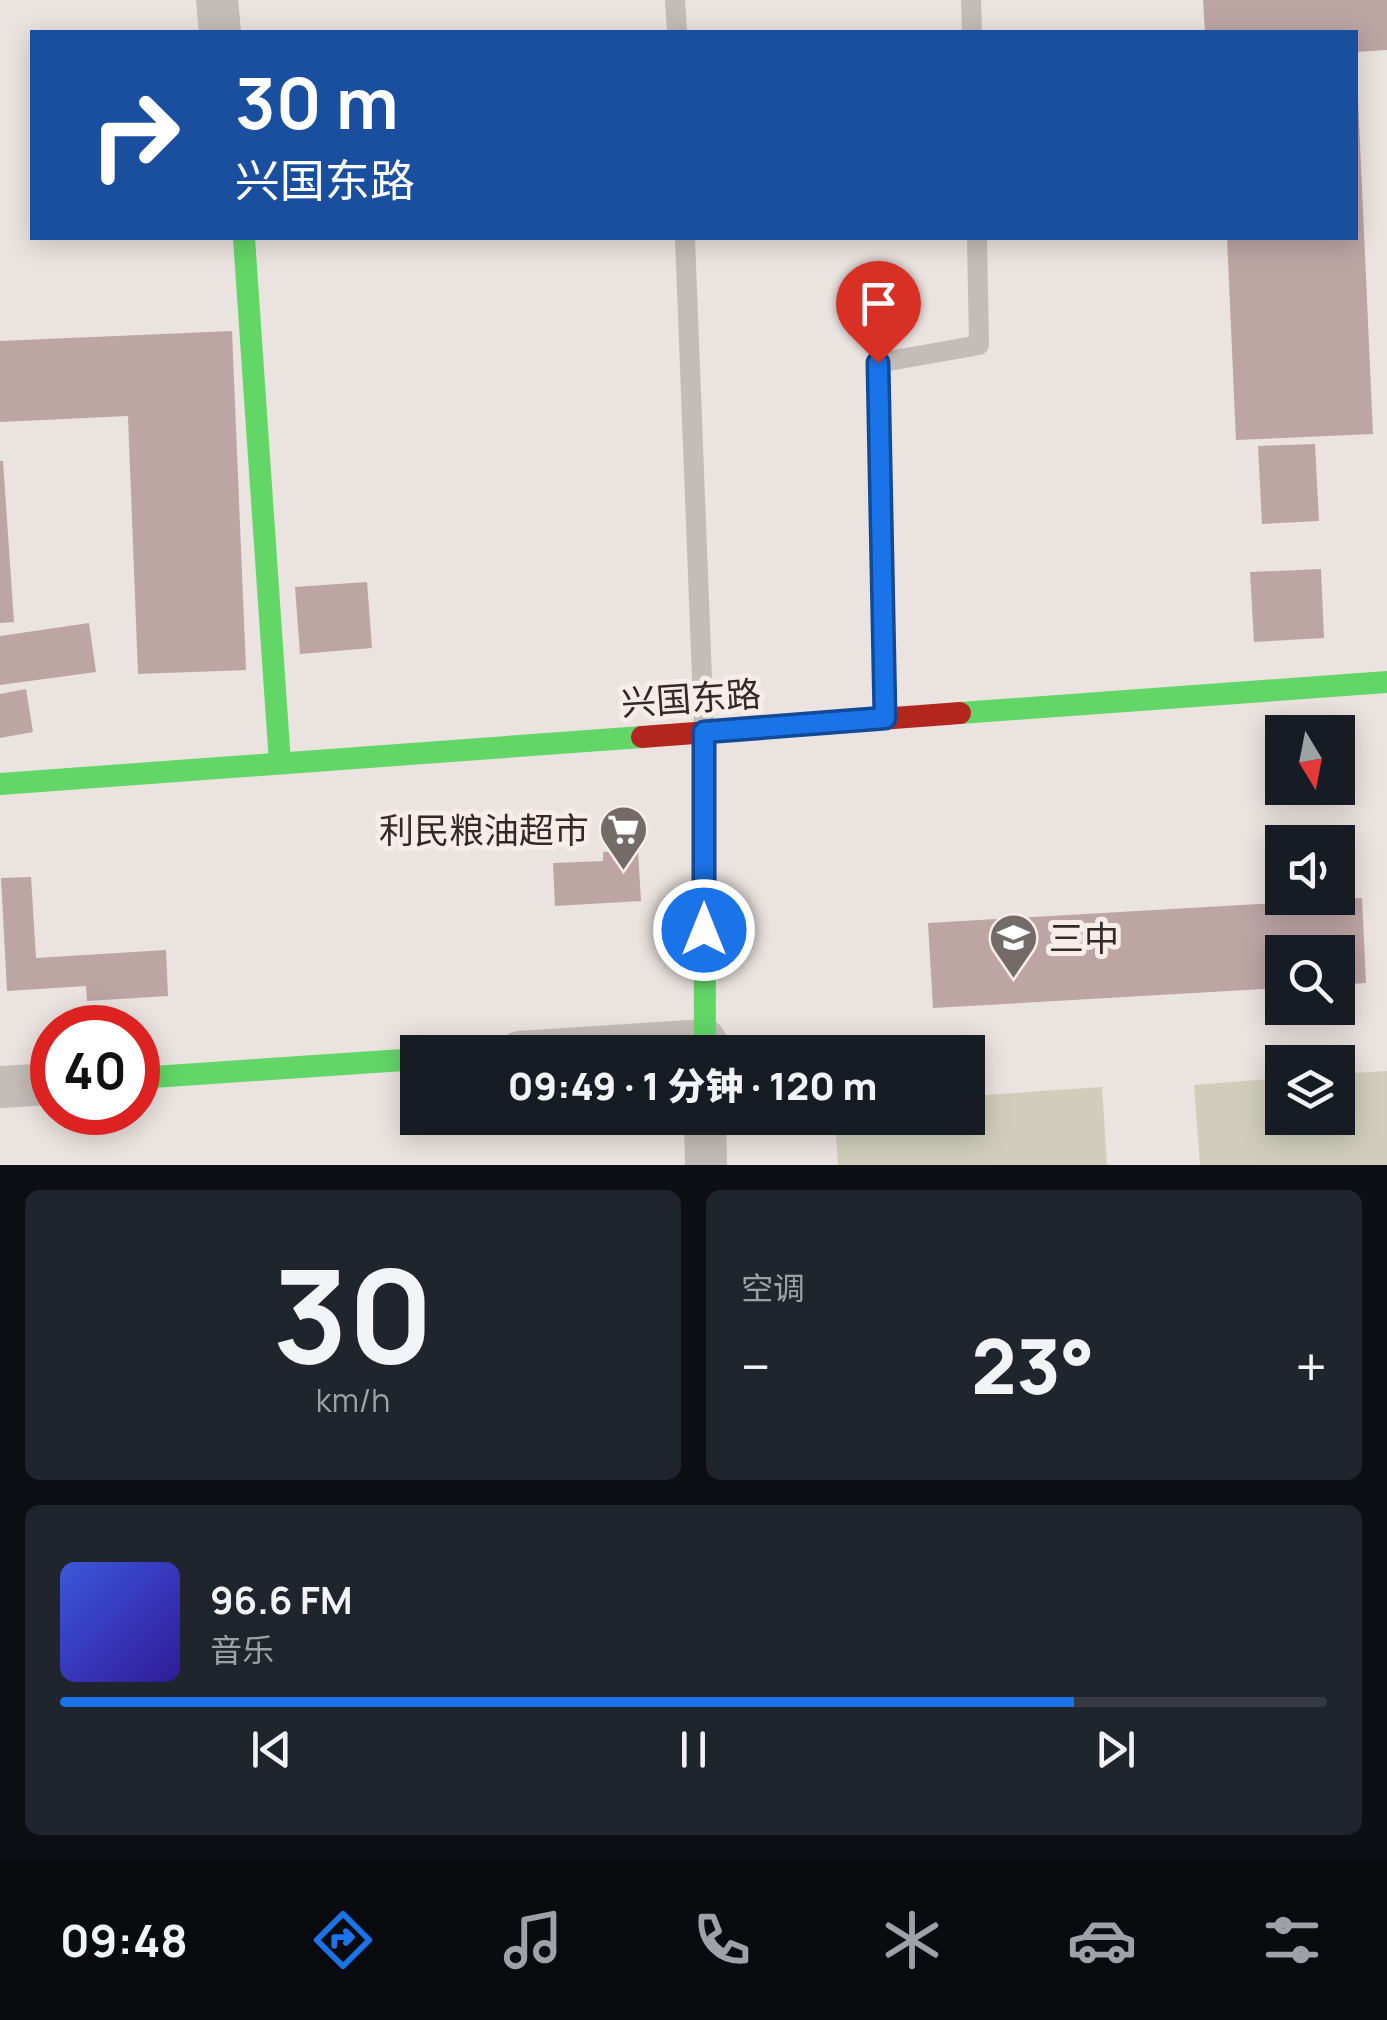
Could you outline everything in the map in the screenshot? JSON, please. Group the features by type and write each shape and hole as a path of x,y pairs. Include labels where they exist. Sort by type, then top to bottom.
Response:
{"street":[{"path":"217,0 220,30"},
{"path":"244,240 280,763"},
{"name":"兴国东路","path":"0,784 1387,682"},
{"path":"704,732 705,1035"},
{"path":"160,1077 400,1060"},
{"path":"0,1087 30,1085"},
{"path":"705,1135 706,1165"}],"lane":[{"path":"675,0 677,30"},
{"path":"971,0 972,30"},
{"path":"685,240 704,732"},
{"path":"885,718 878,363 980,345 977,240"}],"shaded area":[{"path":"1387,1071 1387,1165 1200,1165 1194,1085 1265,1079 1265,1135 1355,1135 1355,1073"},
{"path":"1102,1087 1107,1165 838,1165 836,1135 985,1135 985,1095"}],"building":[{"path":"1203,0 1387,0 1387,50 1358,52 1358,30 1205,30"},
{"path":"1358,99 1373,434 1236,440 1227,240 1358,240"},
{"path":"232,331 246,670 138,674 128,416 0,422 0,341"},
{"path":"1315,444 1319,521 1262,524 1258,446"},
{"path":"0,461 14,622 0,623"},
{"path":"1321,569 1324,638 1254,642 1250,572"},
{"path":"367,582 372,648 300,654 295,587"},
{"path":"89,623 96,672 0,685 0,636"},
{"path":"26,689 33,732 0,738 0,694"},
{"path":"638,850 641,901 555,906 553,863 603,861 603,852"},
{"path":"31,877 36,958 166,950 168,996 87,1001 86,986 7,991 1,878"},
{"path":"1355,898 1362,898 1366,983 1355,984 1355,935 1265,935 1265,989 933,1008 928,923 1265,904 1265,915 1355,915"}],"traffic: fast":[{"path":"244,240 280,763"},
{"path":"960,713 1387,682"},
{"path":"704,732 705,1035"},
{"path":"0,784 642,737"},
{"path":"160,1077 400,1060"}],"traffic: jam":[{"path":"642,737 960,713"}],"place":[{"name":"利民粮油超市","path":"624,872"},
{"name":"三中","path":"1014,980"}],"route":[{"path":"704,930 704,732 885,718 878,363"}]}
